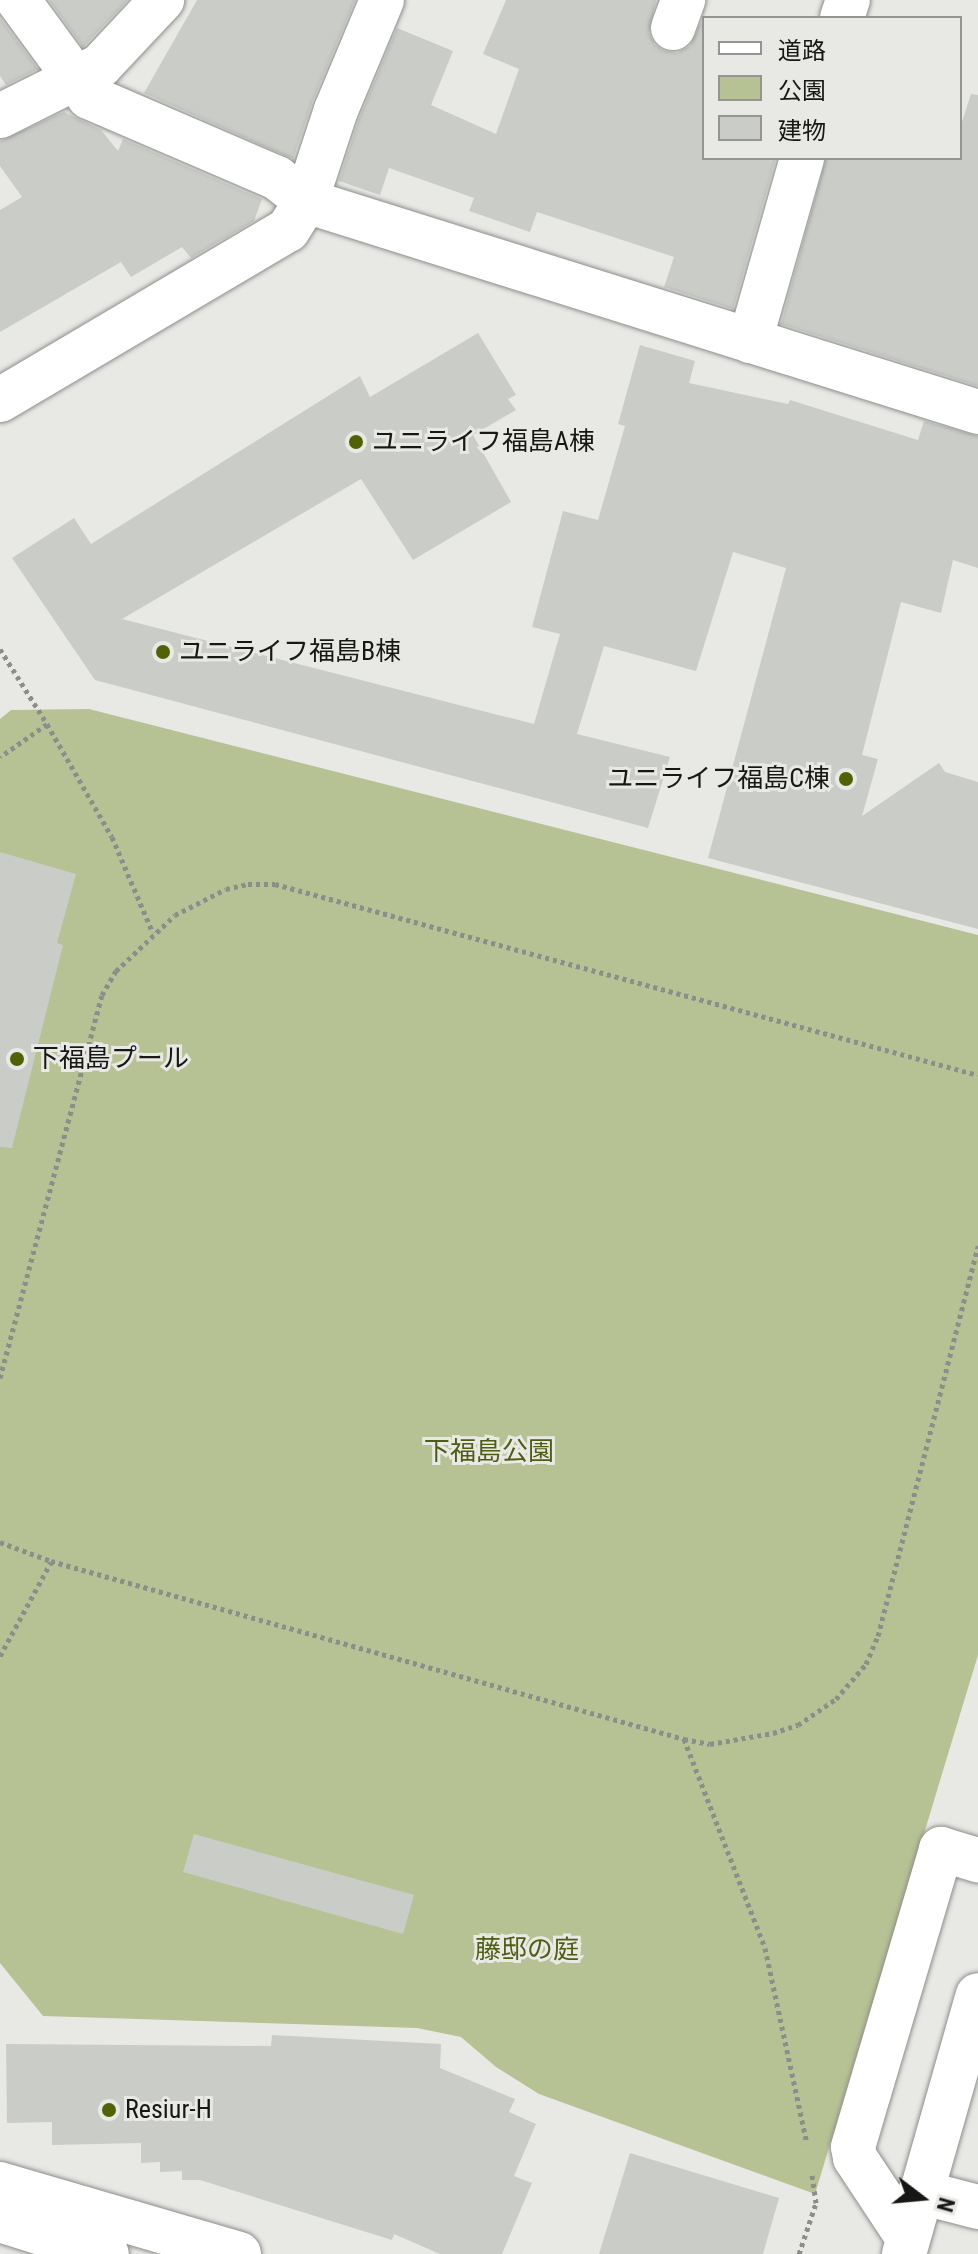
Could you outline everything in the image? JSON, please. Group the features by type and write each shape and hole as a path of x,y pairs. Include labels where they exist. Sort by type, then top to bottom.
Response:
{"street":[{"path":"18,0 89,97 277,178 306,201 978,412"},
{"path":"0,116 100,66 162,0"},
{"path":"0,400 288,230 306,201 336,110 382,0"},
{"path":"750,341 801,160"},
{"path":"906,2246 855,2158 853,2147 960,1854"},
{"path":"906,2246 978,1995"},
{"path":"0,2184 239,2254"},
{"path":"920,2192 978,2207"},
{"path":"0,2220 101,2253"}],"path":[{"path":"0,649 112,837 153,934"},
{"path":"0,757 47,724"},
{"path":"0,1378 102,995 116,971 175,915 226,889 248,884 275,884 978,1075"},
{"path":"0,1542 51,1561 684,1739 710,1744 739,1741 798,1725 836,1699 866,1664 878,1636 978,1246"},
{"path":"0,1656 51,1561"},
{"path":"684,1739 765,1948 810,2158"},
{"path":"799,2254 816,2203 812,2173"}],"green space":[{"name":"下福島公園","path":"89,709 978,935 978,1655 815,2194 539,2094 496,2067 461,2037 417,2028 43,2016 0,1963 0,719 11,710"}],"building":[{"path":"49,0 128,0 83,47"},
{"path":"197,0 355,0 313,100 293,159 144,93"},
{"path":"506,0 656,0 649,33 655,45 664,51 677,53 690,46 702,20 702,160 775,160 733,309 664,287 674,257 537,212 530,232 469,211 474,198 389,168 380,195 339,181 359,119 397,28 453,51 431,105 496,134 519,69 483,54"},
{"path":"0,18 38,69 6,85 0,76"},
{"path":"971,94 978,95 978,386 781,324 825,160 962,160 962,122"},
{"path":"64,112 101,130 118,151 123,139 262,199 254,221 191,258 182,247 131,277 121,262 0,332 0,210 22,197 0,166 0,141"},
{"path":"478,333 516,395 508,399 516,410 473,435 511,502 413,560 361,479 122,619 534,724 560,634 532,627 563,511 598,520 625,426 618,424 640,345 695,361 689,383 788,404 790,400 918,440 924,421 978,436 978,568 953,560 941,613 901,602 862,755 878,759 862,816 939,763 945,772 978,782 978,929 708,858 786,568 733,552 696,671 604,646 577,734 670,757 648,828 95,680 12,558 74,518 91,544 360,376 370,397"},
{"name":"下福島プール","path":"0,852 76,874 57,943 63,945 12,1148 0,1147"},
{"path":"194,1834 414,1895 403,1934 183,1872"},
{"path":"272,2035 441,2044 440,2068 515,2099 509,2112 536,2124 514,2176 532,2183 502,2254 440,2254 394,2234 392,2240 200,2180 182,2180 182,2171 160,2172 160,2162 141,2163 141,2143 52,2145 52,2122 7,2123 6,2044 271,2046"},
{"path":"630,2153 779,2198 763,2254 599,2254"}],"place":[{"name":"ユニライフ福島A棟","path":"356,442"},
{"name":"ユニライフ福島B棟","path":"163,652"},
{"name":"ユニライフ福島C棟","path":"846,779"},
{"name":"下福島プール","path":"17,1059"},
{"name":"Resiur-H","path":"109,2110"}],"park label":[{"name":"藤邸の庭","path":"527,1950"}]}
